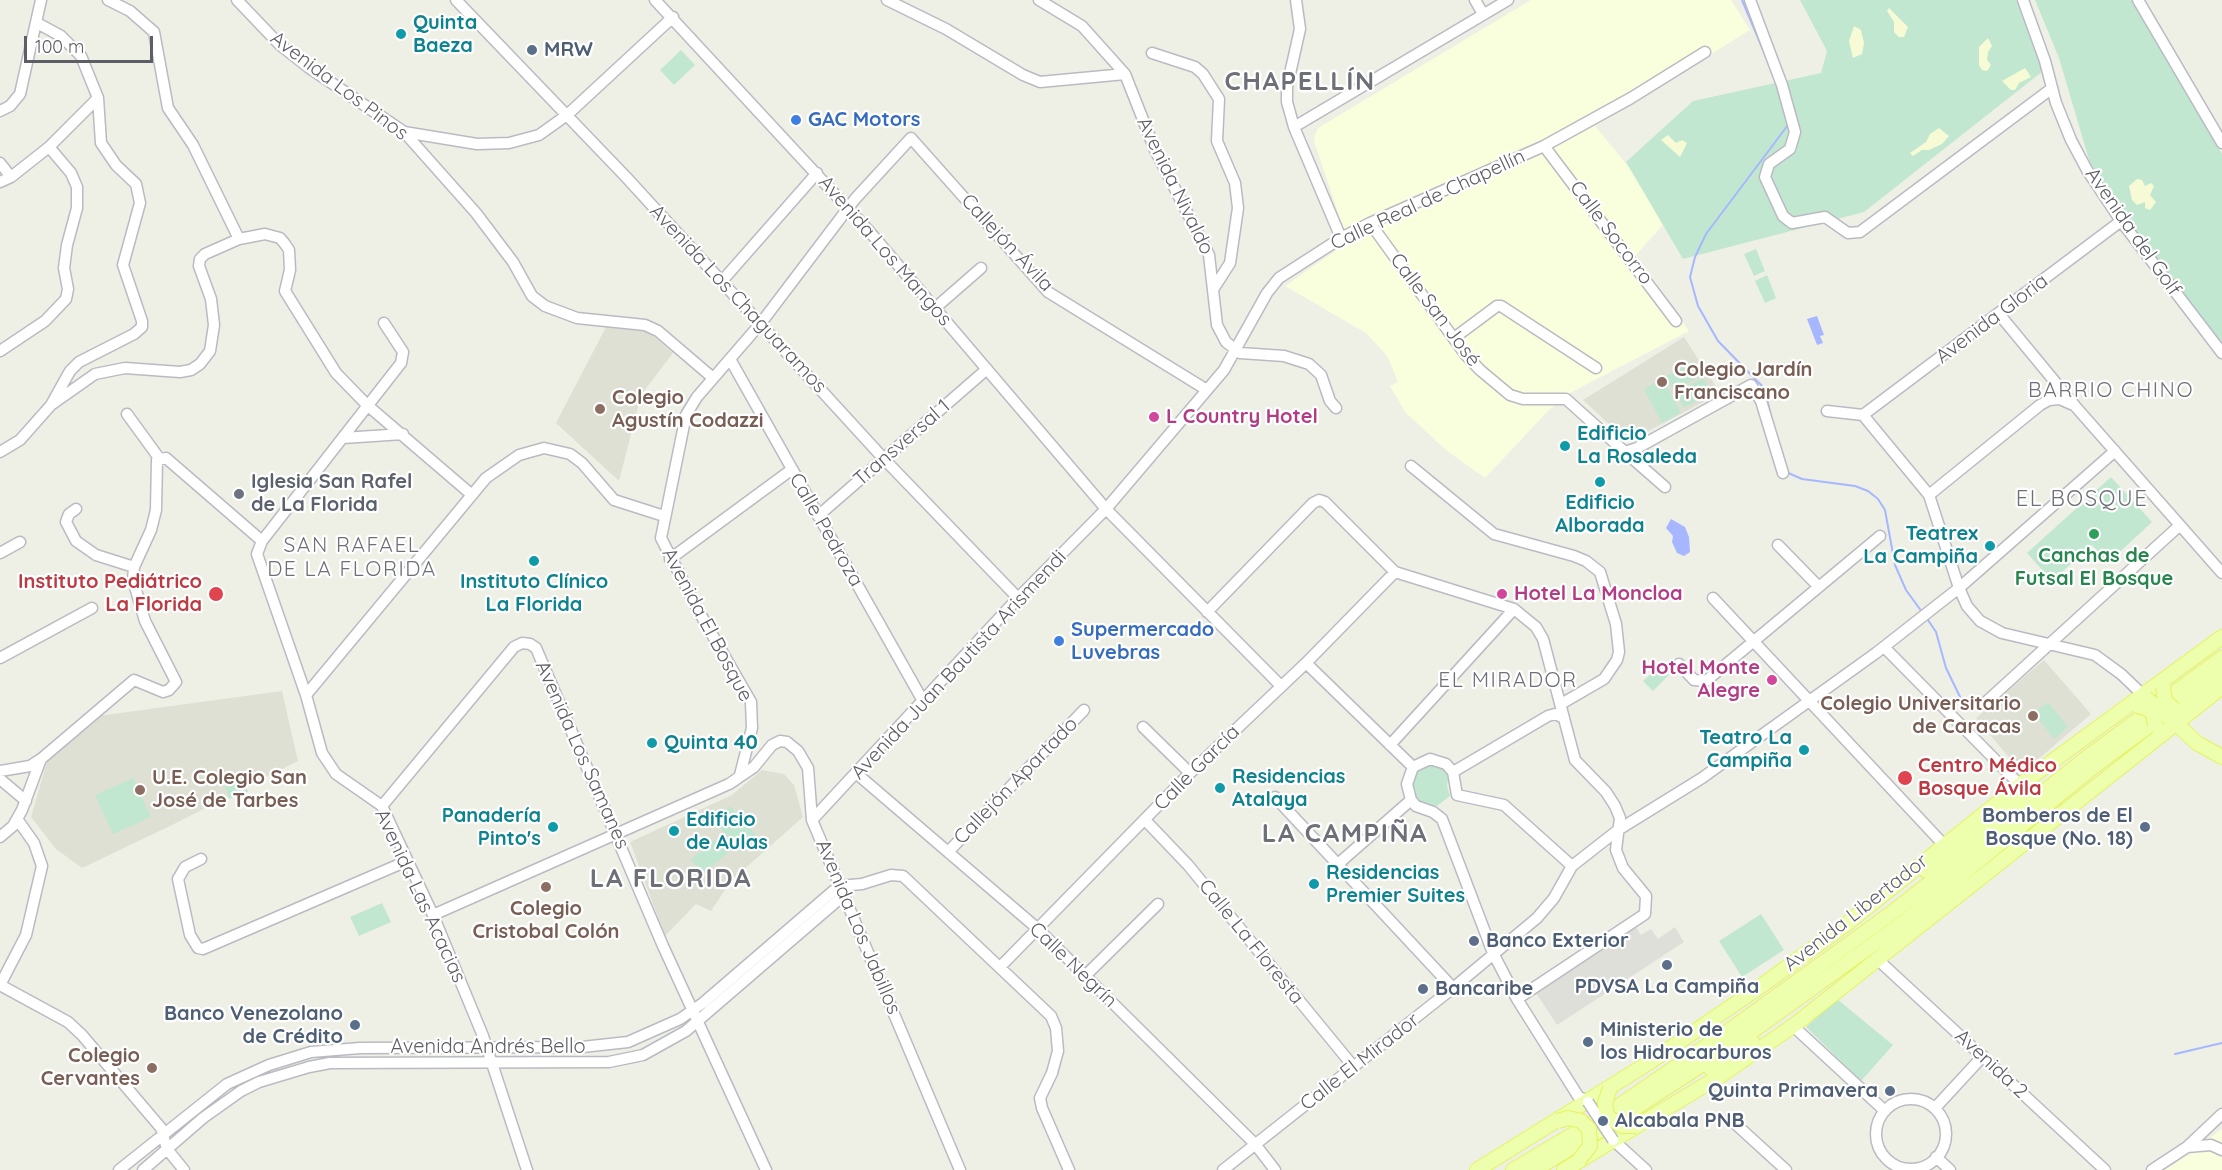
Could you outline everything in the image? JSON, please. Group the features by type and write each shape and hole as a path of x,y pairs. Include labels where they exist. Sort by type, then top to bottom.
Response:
{"main road":[{"name":"Avenida Libertador","path":"1477,1170 1610,1088 1764,984 1880,898 2020,785 2163,684 2222,637"},
{"name":"Avenida Libertador","path":"1513,1170 1628,1099 1737,1025 1893,912 2112,740 2222,658"},
{"name":"Avenida Libertador","path":"1534,1170 1622,1117 1747,1035 1900,925 2133,737 2222,672"},
{"path":"2163,684 2165,701 2197,742 2222,757"},
{"path":"1564,1170 1720,1076 1793,1026 1875,958 1907,936 2176,715 2222,687"},
{"path":"2139,701 2176,715"},
{"path":"2139,701 2153,714 2155,732"},
{"path":"1907,936 1936,904 2133,737"},
{"path":"1628,1099 1658,1071 1841,940 1880,898 1939,861 2083,751 2112,740"},
{"path":"1622,1117 1650,1106 1734,1055 1811,1002 1835,992"},
{"path":"1610,1088 1605,1103 1607,1116 1622,1126 1636,1126"},
{"path":"1558,1121 1576,1120 1588,1129 1590,1146 1579,1161"}],"street":[{"path":"0,111 10,106 20,94 41,0"},
{"path":"108,0 130,10 154,32 168,108 193,145 239,239"},
{"name":"Avenida Los Pinos","path":"237,0 272,37 308,67 404,132 476,213 513,262 532,296 545,306 577,318 645,325 658,331 713,378"},
{"name":"Avenida Los Chaguaramos","path":"456,0 722,280 884,459 1018,598"},
{"name":"Avenida Los Mangos","path":"656,0 849,208 1106,509 1281,686"},
{"path":"887,0 946,29 1023,75 1040,82 1125,74"},
{"name":"Avenida Nivaldo","path":"1039,0 1082,26 1125,74 1155,150 1209,255 1216,325 1226,342 1236,352"},
{"path":"1296,0 1300,29 1287,87 1287,102 1294,127 1341,238"},
{"path":"1475,0 1483,14"},
{"path":"1294,127 1508,0"},
{"path":"1750,0 1782,85 1795,132 1790,148 1768,164 1765,177 1783,216 1792,223 1826,217 1848,233 1860,232 2051,88"},
{"name":"Avenida del Golf","path":"2023,0 2045,61 2051,88 2071,140 2121,222 2222,353"},
{"path":"2138,0 2222,143"},
{"path":"404,132 461,142 509,143 539,135 567,115 673,17"},
{"path":"37,23 72,44 88,69 98,98 101,143 116,165 136,184 140,193 140,203 123,265 142,327 134,334 79,362 70,371 51,405"},
{"name":"Calle Real de Chapellín","path":"1106,509 1207,390 1236,352 1272,285 1341,238 1544,146 1631,98 1705,52"},
{"path":"1152,53 1195,67 1203,74 1219,99 1217,141 1235,183 1238,208 1230,263 1214,288"},
{"path":"0,182 11,177 49,147 98,98"},
{"name":"Avenida El Bosque","path":"740,775 752,728 751,702 670,559 661,538 686,415 713,378 761,323 849,208 911,138"},
{"name":"Callejón Ávila","path":"911,138 1048,292 1207,390"},
{"name":"Calle Socorro","path":"1544,146 1676,321"},
{"path":"0,351 45,321 66,299 68,289 64,268 67,245 77,208 77,187 71,173 49,147"},
{"path":"0,163 11,177"},
{"path":"722,280 817,173"},
{"name":"Avenida Gloria","path":"1863,415 2121,222"},
{"name":"Calle San José","path":"1370,223 1479,370 1510,395 1523,399 1566,399 1665,488"},
{"path":"0,452 20,440 51,405 95,374 110,369 125,368 180,372 192,370 200,364 210,351 214,325 211,299 199,266 200,259 205,254 239,239 265,234 280,238 285,244 290,270 285,291 340,379 472,495"},
{"path":"934,309 981,268"},
{"path":"1454,338 1497,306 1501,306 1596,368"},
{"path":"1999,314 2075,406 2222,573"},
{"path":"159,458 166,458 195,486 262,541 403,358 399,344 384,323"},
{"path":"1236,352 1284,357 1309,364 1321,375 1330,401 1336,408"},
{"name":"Calle Pedroza","path":"730,358 923,701"},
{"name":"Transversal 1","path":"818,516 987,369"},
{"path":"1625,452 1638,448 1749,385 1754,386 1783,473"},
{"path":"1929,495 2040,405 2049,400 2060,399 2075,406"},
{"path":"1827,411 1863,415 1929,495 1967,606 1992,629 2095,655 2121,674 2139,701"},
{"path":"127,414 159,458"},
{"path":"343,438 403,434"},
{"path":"306,695 486,478 508,461 544,448 570,454 582,463 614,500 664,516"},
{"name":"Calle El Mirador","path":"1223,1170 1453,988 1537,918 1554,898 1572,866 1618,830 1702,778 1884,647 1959,588 2115,451"},
{"path":"0,771 30,766 41,759 134,680 163,692 169,690 176,682 146,621 133,580 134,567 151,530 156,510 155,464 159,458"},
{"path":"1412,466 1494,534 1574,556 1587,561 1600,572 1616,624 1619,652 1617,660 1604,679 1561,704"},
{"path":"670,559 791,470"},
{"path":"1208,612 1313,503 1319,500 1325,502 1395,572 1514,609 1536,627 1543,639 1575,760 1615,806 1620,818 1616,850 1623,868 1646,896 1645,914 1517,999"},
{"path":"76,509 69,514 66,522 76,541 96,555 134,567"},
{"name":"Avenida Juan Bautista Arismendi","path":"812,820 1018,598 1106,509"},
{"path":"1986,702 2179,526"},
{"path":"1678,664 1694,680 1706,681 1880,536"},
{"name":"Avenida Las Acacias","path":"262,541 257,554 306,695 322,753 331,769 382,806 433,915 487,1048 489,1061 527,1170"},
{"path":"0,553 20,542"},
{"path":"1778,545 1818,586"},
{"name":"Calle García","path":"1000,966 1190,773 1306,663 1395,572"},
{"path":"1713,598 1944,845"},
{"path":"0,658 92,608"},
{"path":"1390,745 1514,609"},
{"name":"Avenida Los Samanes","path":"382,806 514,647 522,643 530,644 541,660 663,946 694,1009 766,1170"},
{"path":"1884,647 2020,785"},
{"path":"1306,663 1413,767"},
{"name":"Callejón Apartado","path":"948,852 1083,710"},
{"path":"1453,771 1548,716 1555,714 1564,718"},
{"path":"1143,727 1190,773"},
{"name":"Avenida Los Jabillos","path":"740,775 754,767 772,745 788,742 798,751 808,768 812,820 960,1170"},
{"path":"0,837 16,819 26,801 41,759"},
{"path":"1572,866 1504,806 1456,795 1453,771 1446,764 1430,759 1413,767 1407,784 1411,801 1416,806 1433,812 1442,819 1493,953 1517,999 1578,1096 1588,1102 1613,1140 1646,1170"},
{"name":"Calle Negrín","path":"857,774 1038,929 1255,1144 1275,1170"},
{"path":"433,915 729,784 740,775"},
{"path":"0,779 26,801"},
{"path":"1275,797 1453,988"},
{"path":"1338,864 1411,801"},
{"path":"16,819 34,843 42,866 26,935 0,985 68,1022 82,1035 161,1128 167,1149 184,1170"},
{"name":"Calle La Floresta","path":"1145,820 1188,865 1353,1066"},
{"path":"201,859 185,867 178,879 190,935 193,943 203,949 407,861"},
{"path":"842,890 891,875 903,876 1051,1016 1056,1028 1057,1061 1040,1098 1042,1108 1069,1170"},
{"name":"Avenida Andrés Bello","path":"119,1170 227,1084 269,1065 311,1052 360,1048 582,1047 628,1042 680,1019 842,890"},
{"name":"Avenida Andrés Bello","path":"143,1170 208,1114 241,1091 259,1082 294,1071 330,1064 590,1062 627,1059 660,1047 699,1020 842,890"},
{"path":"1084,976 1158,904"},
{"name":"Avenida 2","path":"1875,958 2105,1170"},
{"path":"1793,1026 1885,1111"},
{"path":"1935,1108 1983,1056"},
{"path":"1909,1099 1927,1103 1935,1108 1944,1123 1946,1132 1945,1141 1936,1157 1922,1167 1913,1168 1897,1166 1889,1161 1877,1143 1879,1121 1885,1111 1900,1101 1909,1099"},
{"path":"2152,1170 2187,1147 2222,1114"},
{"path":"1730,1119 1786,1170"},
{"path":"2187,1147 2211,1145 2222,1150"},
{"path":"1936,1157 1950,1170"},
{"path":"1881,1170 1889,1161"}],"shaded area":[{"path":"1531,0 1731,0 1750,30 1595,126 1670,217 1636,255 1689,331 1568,394 1548,411 1485,478 1446,450 1405,412 1390,386 1398,382 1387,356 1366,333 1285,286 1348,242 1315,144 1314,137 1318,128"},
{"path":"1800,0 2016,0 2043,71 1864,212 1683,259 1626,162 1693,101 1821,73 1827,51"},
{"path":"2035,0 2133,0 2222,154 2222,343 2151,252 2090,163 2059,58"},
{"path":"681,50 695,65 674,85 660,70"},
{"path":"1756,249 1765,271 1754,276 1744,254"},
{"path":"1767,275 1776,298 1765,303 1755,281"},
{"name":"Colegio Agustín Codazzi","path":"606,327 646,330 673,353 641,395 619,481 556,423"},
{"name":"Colegio Jardín Franciscano","path":"1684,337 1720,393 1628,442 1583,400"},
{"path":"1693,361 1701,375 1674,391 1666,376"},
{"path":"1703,378 1711,393 1684,408 1676,393"},
{"path":"1663,379 1681,413 1662,423 1644,389"},
{"name":"Canchas de Futsal El Bosque","path":"2111,477 2152,522 2108,563 2092,545 2052,581 2027,553"},
{"name":"Colegio Universitario de Caracas","path":"2044,660 2091,714 2022,773 1976,718"},
{"path":"1660,666 1669,675 1653,691 1643,681"},
{"name":"U.E. Colegio San José de Tarbes","path":"282,691 298,761 170,826 82,868 56,849 31,817 47,762 98,716"},
{"path":"2048,702 2068,727 2054,739 2034,713"},
{"path":"1431,764 1438,765 1449,772 1447,786 1450,796 1437,806 1423,804 1417,800 1413,794 1411,781 1418,769"},
{"path":"762,770 784,774 794,785 803,817 731,881 711,911 696,904 665,936 630,842 732,795"},
{"path":"243,776 248,792 229,799 224,783"},
{"path":"133,778 151,817 113,834 95,795"},
{"path":"730,806 759,838 742,853 714,821"},
{"path":"717,839 728,853 702,874 691,859"},
{"path":"382,903 391,922 359,936 350,917"},
{"path":"1761,914 1784,950 1742,977 1719,941"},
{"path":"1636,927 1641,935 1651,929 1658,939 1675,927 1684,942 1557,1025 1536,993"},
{"path":"1837,999 1893,1045 1861,1081 1806,1027"},
{"path":"2222,1129 2222,1170 2165,1170 2188,1155"}],"sand":[{"path":"1889,8 1908,27 1904,37 1899,37 1894,32 1894,22 1887,11"},
{"path":"1854,26 1861,30 1864,43 1862,54 1853,58 1849,41"},
{"path":"1988,38 1992,46 1987,60 1991,65 1987,71 1982,70 1979,65 1979,47"},
{"path":"2025,68 2031,77 2019,83 2015,90 2011,90 2002,81"},
{"path":"1939,128 1949,136 1942,144 1929,150 1922,150 1913,156 1910,153 1926,142 1930,134"},
{"path":"1668,135 1676,143 1682,140 1687,143 1680,157 1661,140"},
{"path":"2137,179 2142,180 2145,186 2151,183 2154,186 2150,195 2156,202 2150,210 2145,208 2145,202 2137,205 2132,200 2129,186"}],"water":[{"path":"1817,316 1824,335 1820,336 1823,343 1817,345 1807,319"},
{"path":"1671,519 1685,527 1689,537 1690,552 1684,556 1677,553 1672,542 1673,536 1666,528"}],"waterway":[{"path":"1742,0 1769,64"},
{"path":"1772,421 1765,389 1718,341 1698,306 1690,277 1695,257 1706,234 1788,125"},
{"path":"1786,472 1802,479 1855,486 1868,491 1878,499 1885,510 1895,565 1906,590 1922,612"},
{"path":"1926,617 1936,632 1946,668 1963,703"},
{"path":"2175,1054 2222,1043"}],"place":[{"name":"Quinta Baeza","path":"401,34"},
{"name":"MRW","path":"532,50"},
{"name":"GAC Motors","path":"796,120"},
{"name":"Colegio Jardín Franciscano","path":"1662,382"},
{"name":"Colegio Agustín Codazzi","path":"600,409"},
{"name":"L Country Hotel","path":"1154,417"},
{"name":"Edificio La Rosaleda","path":"1565,446"},
{"name":"Edificio Alborada","path":"1600,482"},
{"name":"Iglesia San Rafel de La Florida","path":"239,494"},
{"name":"Canchas de Futsal El Bosque","path":"2094,534"},
{"name":"Teatrex La Campiña","path":"1990,546"},
{"name":"Instituto Clínico La Florida","path":"534,561"},
{"name":"Instituto Pediátrico La Florida","path":"216,594"},
{"name":"Hotel La Moncloa","path":"1502,594"},
{"name":"Supermercado Luvebras","path":"1059,641"},
{"name":"Hotel Monte Alegre","path":"1772,680"},
{"name":"Colegio Universitario de Caracas","path":"2033,716"},
{"name":"Quinta 40","path":"652,743"},
{"name":"Teatro La Campiña","path":"1804,750"},
{"name":"Centro Médico Bosque Ávila","path":"1905,778"},
{"name":"Residencias Atalaya","path":"1220,788"},
{"name":"U.E. Colegio San José de Tarbes","path":"140,790"},
{"name":"Panadería Pinto's","path":"553,827"},
{"name":"Bomberos de El Bosque (No. 18)","path":"2145,827"},
{"name":"Edificio de Aulas","path":"674,831"},
{"name":"Residencias Premier Suites","path":"1314,884"},
{"name":"Colegio Cristobal Colón","path":"546,887"},
{"name":"Banco Exterior","path":"1474,941"},
{"name":"PDVSA La Campiña","path":"1667,965"},
{"name":"Bancaribe","path":"1423,989"},
{"name":"Banco Venezolano de Crédito","path":"355,1025"},
{"name":"Ministerio de los Hidrocarburos","path":"1588,1042"},
{"name":"Colegio Cervantes","path":"152,1068"},
{"name":"Quinta Primavera","path":"1890,1091"},
{"name":"Alcabala PNB","path":"1603,1121"}],"district":[{"name":"CHAPELLÍN","path":"1300,82"},
{"name":"BARRIO CHINO","path":"2111,391"},
{"name":"EL BOSQUE","path":"2082,499"},
{"name":"SAN RAFAEL DE LA FLORIDA","path":"352,558"},
{"name":"EL MIRADOR","path":"1508,681"},
{"name":"LA CAMPIÑA","path":"1345,834"},
{"name":"LA FLORIDA","path":"671,879"}]}
